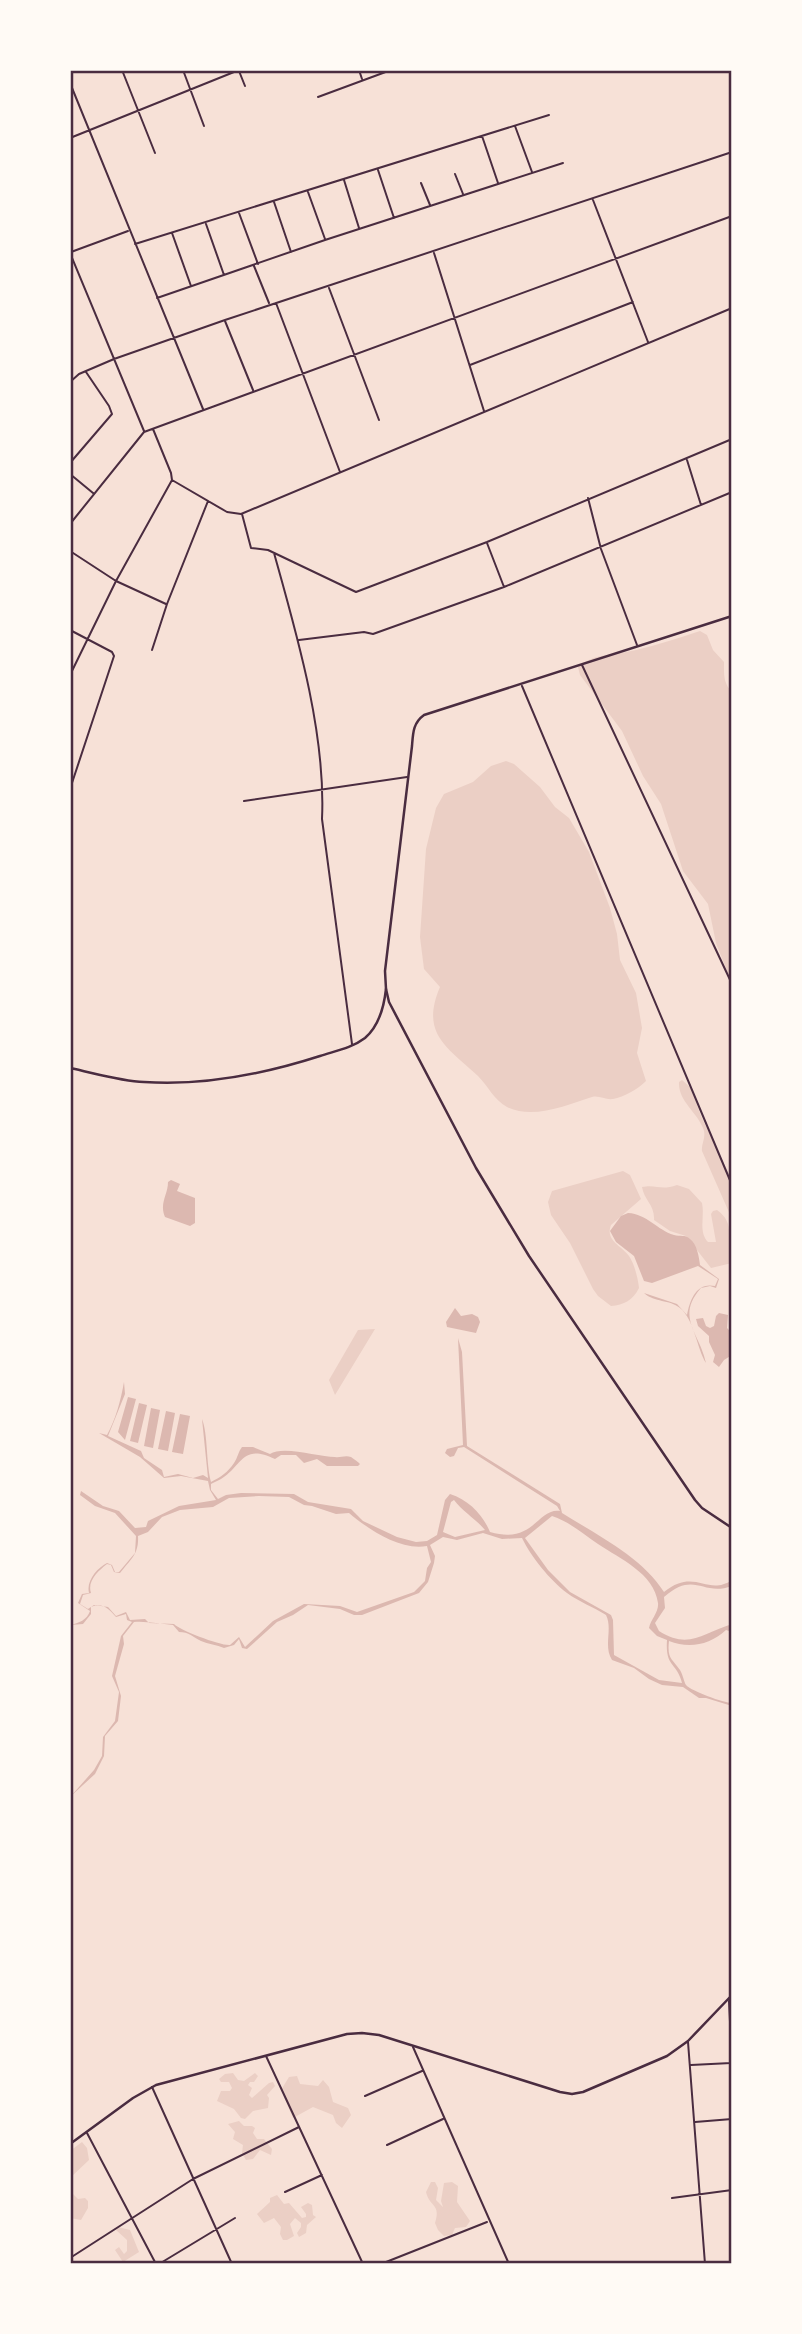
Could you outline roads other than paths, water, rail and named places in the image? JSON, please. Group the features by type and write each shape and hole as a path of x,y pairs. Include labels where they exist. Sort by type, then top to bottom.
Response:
{"main road":[{"path":"732,616 521,683 418,719 408,777 385,971 389,1002 476,1168 529,1256 695,1500 702,1508 732,1528"},
{"path":"70,1068 147,1083 214,1080 296,1063 362,1040 373,1029 384,1006 386,989"},
{"path":"70,2144 152,2087 330,2038 362,2033 379,2035 559,2092 583,2092 667,2056 688,2041 730,1997"}],"street":[{"path":"122,70 156,153"},
{"path":"183,70 204,126"},
{"path":"70,138 239,70 245,86"},
{"path":"359,70 363,80"},
{"path":"318,97 391,70"},
{"path":"70,83 203,410"},
{"path":"135,244 548,115"},
{"path":"515,125 533,173"},
{"path":"482,136 499,184"},
{"path":"70,382 85,371 114,359 269,304 328,287 732,152"},
{"path":"157,298 563,163"},
{"path":"378,169 394,218"},
{"path":"455,174 464,195"},
{"path":"344,180 360,229"},
{"path":"421,183 430,206"},
{"path":"308,192 325,240"},
{"path":"593,200 649,343"},
{"path":"274,202 292,253"},
{"path":"239,213 269,304"},
{"path":"70,524 144,432 732,216"},
{"path":"206,223 224,276"},
{"path":"129,231 70,252 144,432"},
{"path":"172,233 192,287"},
{"path":"434,252 485,412"},
{"path":"328,287 379,420"},
{"path":"276,302 340,472"},
{"path":"470,365 633,302"},
{"path":"172,480 227,512 242,514 732,308"},
{"path":"225,320 254,391"},
{"path":"70,463 112,414 85,371"},
{"path":"70,675 116,581 172,480 172,473 153,429"},
{"path":"242,514 251,548 268,550 356,592 487,542 732,439"},
{"path":"687,458 701,506"},
{"path":"70,474 94,494"},
{"path":"298,640 364,632 373,634 504,587 732,492"},
{"path":"588,498 601,548 637,646"},
{"path":"152,650 167,604 208,501"},
{"path":"487,542 504,587"},
{"path":"70,551 116,581 167,604"},
{"path":"274,553 298,640 323,790 322,819 352,1045"},
{"path":"70,630 112,652 114,656 70,789"},
{"path":"582,665 732,984"},
{"path":"521,683 732,1185"},
{"path":"244,801 408,777"},
{"path":"690,2065 732,2063 730,1997"},
{"path":"688,2041 705,2264"},
{"path":"412,2045 509,2264"},
{"path":"265,2055 363,2264"},
{"path":"365,2096 423,2071"},
{"path":"152,2087 232,2264"},
{"path":"387,2145 444,2119"},
{"path":"694,2122 732,2119"},
{"path":"70,2258 193,2179 299,2127"},
{"path":"86,2132 130,2219 158,2264 235,2218"},
{"path":"285,2192 322,2175"},
{"path":"672,2198 732,2190"},
{"path":"381,2264 490,2222"}]}
